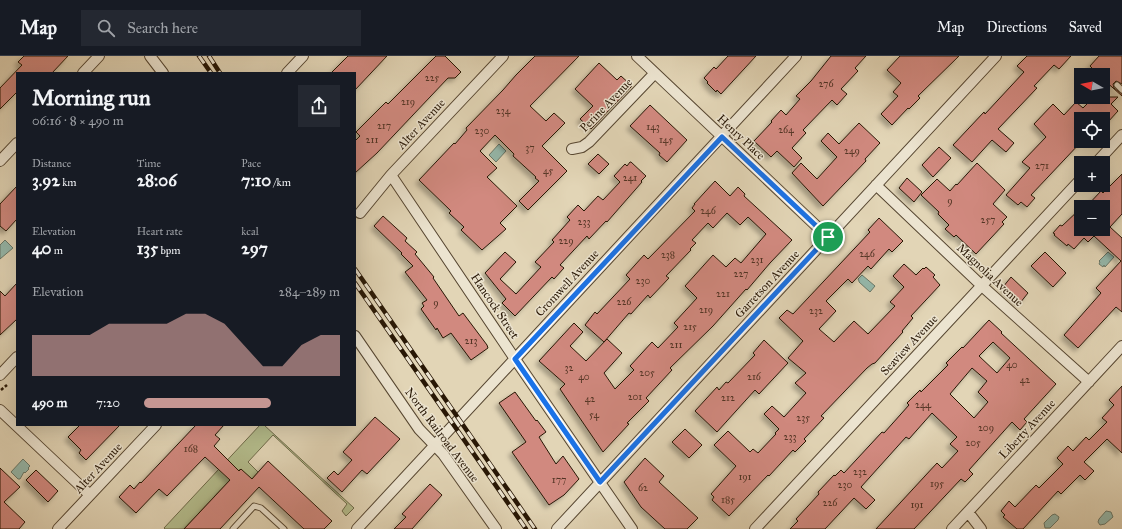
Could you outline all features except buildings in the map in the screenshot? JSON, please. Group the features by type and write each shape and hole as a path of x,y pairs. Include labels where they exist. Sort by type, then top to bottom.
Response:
{"street":[{"path":"84,72 99,56"},
{"path":"150,56 162,72"},
{"path":"288,72 303,56"},
{"name":"Alter Avenue","path":"360,213 391,175 503,56"},
{"name":"Henry Place","path":"637,56 828,237"},
{"name":"Cromwell Avenue","path":"357,529 796,56"},
{"name":"Garretson Avenue","path":"556,529 996,56"},
{"name":"Perine Avenue","path":"572,148 582,147 589,142 655,73"},
{"path":"1102,156 1122,135"},
{"path":"0,161 16,144"},
{"name":"Hancock Street","path":"391,175 632,529"},
{"name":"Magnolia Avenue","path":"876,185 982,286 1089,382"},
{"name":"Seaview Avenue","path":"755,529 1074,187"},
{"name":"North Railroad Avenue","path":"356,337 419,429 443,454 496,529"},
{"name":"Liberty Avenue","path":"952,529 1122,346"},
{"path":"0,375 16,358"},
{"path":"0,410 16,425"},
{"path":"17,426 90,495"},
{"name":"Alter Avenue","path":"58,529 155,426"},
{"path":"968,512 981,529"}],"lane":[{"path":"1117,85 1122,90"},
{"path":"233,529 254,506 261,508 284,529"}],"green space":[{"path":"259,426 265,426 354,508 346,516 342,511 347,504 273,435 248,462 258,472 252,479 240,469 184,529 164,528"}],"water":[{"path":"499,144 506,151 496,162 489,155"},
{"path":"5,240 13,248 0,259 0,245"},
{"path":"1108,252 1114,257 1105,267 1104,265 1103,267 1099,264 1099,261"},
{"path":"862,275 875,286 870,292 859,282 858,279"},
{"path":"23,459 30,466 20,479 18,479 11,472"},
{"path":"1106,511 1111,512 1113,517 1105,524 1100,525 1098,522 1099,519"},
{"path":"1055,514 1059,517 1058,520 1050,528 1045,528 1044,523"}],"railway":[{"path":"199,56 210,72"},
{"path":"209,56 219,72"},
{"path":"356,270 535,529"},
{"path":"356,284 526,529"}],"route":[{"path":"722,137 828,237 600,482 515,359 722,137"}]}
